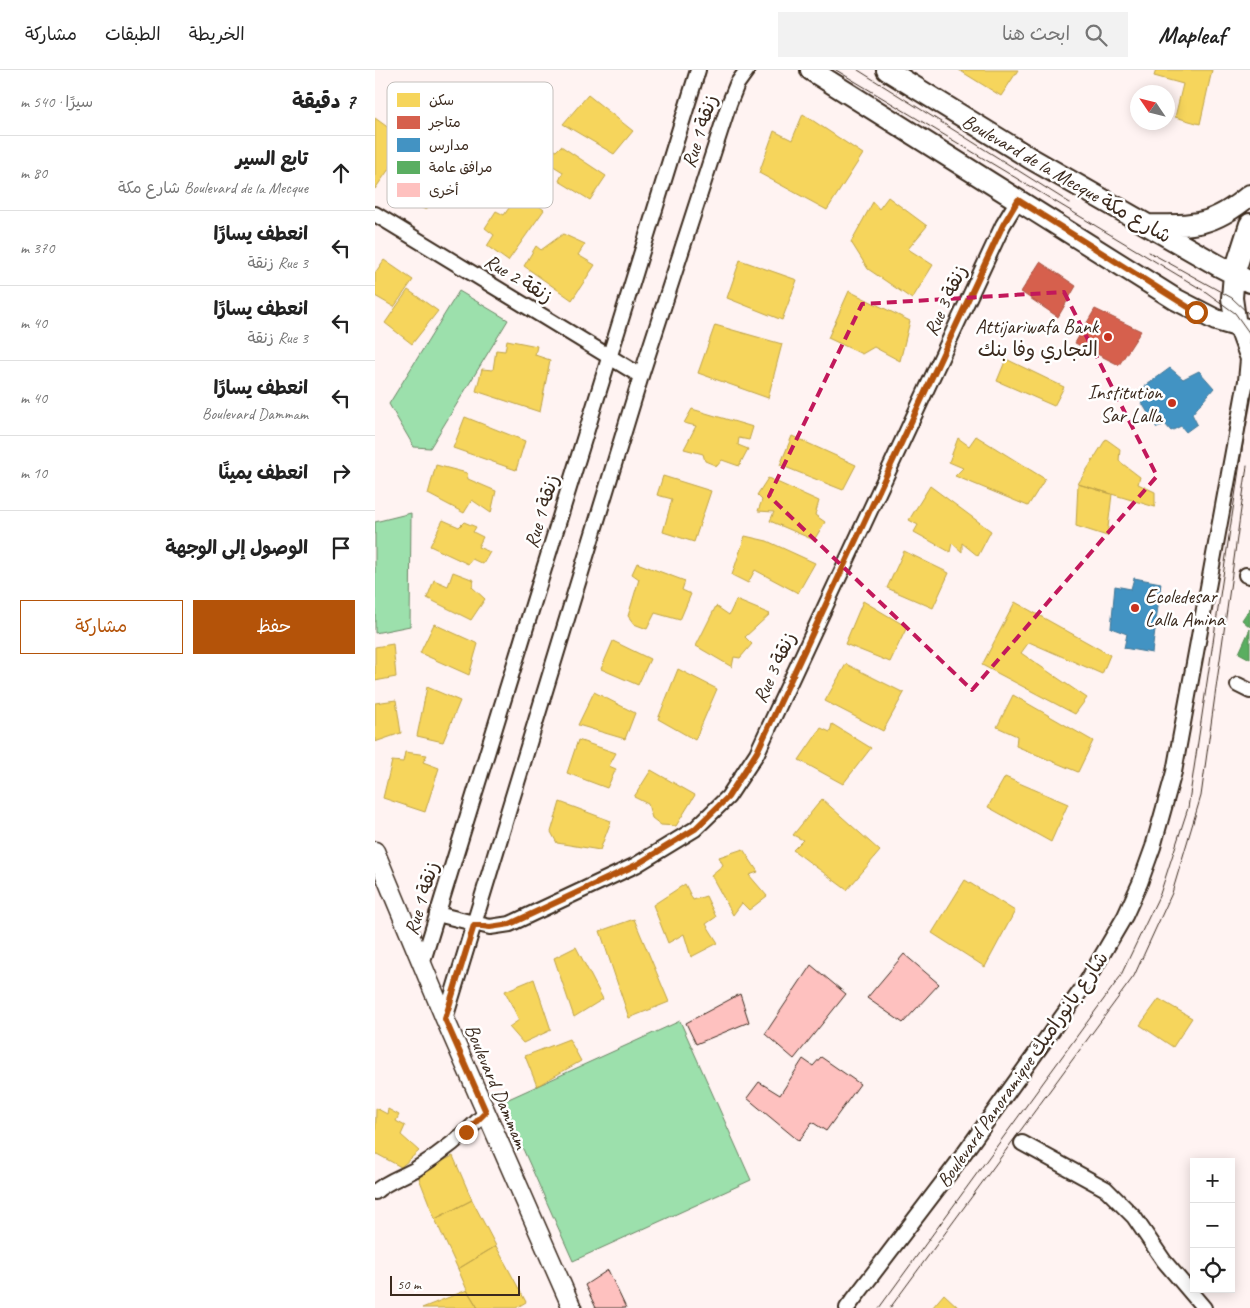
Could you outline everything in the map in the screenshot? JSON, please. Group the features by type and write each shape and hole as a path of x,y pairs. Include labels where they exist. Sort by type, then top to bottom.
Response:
{"main road":[{"name":"Boulevard de la Mecque شارع مكة","path":"811,70 1175,300 1196,312 1243,328"},
{"name":"Boulevard de la Mecque شارع مكة","path":"887,70 1029,158 1242,278"},
{"path":"1147,225 1190,226 1206,222 1233,208 1250,195"},
{"name":"Boulevard Panoramique شارع بانوراميك","path":"1243,328 1232,298 1242,278 1250,224"}],"street":[{"name":"Rue 1 زنقة","path":"422,964 698,70"},
{"name":"Rue 1 زنقة","path":"474,925 641,376 729,104 737,84 747,70"},
{"name":"Rue 3 زنقة","path":"437,914 474,925 490,927 510,924 636,865 695,829 714,812 737,784 757,752 1003,225 1018,200"},
{"name":"Rue 2 زنقة","path":"375,214 641,376"},
{"name":"Boulevard Panoramique شارع بانوراميك","path":"847,1308 971,1144 1085,986 1125,916 1140,883 1153,847 1174,772 1246,381 1248,359 1243,328"},
{"name":"Boulevard Dammam","path":"375,851 445,1019 572,1308"},
{"path":"445,1019 474,925"},
{"path":"375,1192 444,1150 486,1112"},
{"path":"1022,1142 1106,1188 1134,1217 1164,1261 1204,1308"}],"highlighted area":[{"path":"1064,292 1157,476 972,690 769,496 862,304"}],"green space":[{"path":"459,291 508,320 430,448 414,447 389,404"},
{"path":"411,513 410,626 375,633 375,522"},
{"path":"680,1021 751,1180 573,1261 502,1102"}],"building: سكن":[{"path":"959,70 1018,70 1001,96"},
{"path":"1156,70 1212,70 1200,124 1175,117 1183,84 1154,76"},
{"path":"588,95 633,131 614,154 563,124"},
{"path":"803,114 863,154 827,210 759,173 774,131 792,140"},
{"path":"375,118 387,127 387,172 375,189"},
{"path":"561,146 606,176 590,200 559,181 563,172 553,166 553,150 556,151"},
{"path":"888,197 927,226 908,249 933,265 912,299 868,269 851,242 873,202 879,209"},
{"path":"509,208 542,208 544,210 508,261 487,246 494,235 485,228 496,211 504,215"},
{"path":"563,234 585,244 578,255 595,265 572,300 524,266 536,246 541,250"},
{"path":"384,260 413,280 394,307 375,296 375,273"},
{"path":"740,260 797,280 782,320 727,298"},
{"path":"408,290 438,311 412,344 385,323"},
{"path":"849,291 910,321 900,361 874,347 862,354 828,338"},
{"path":"715,325 782,344 768,398 698,373"},
{"path":"507,340 537,346 535,355 550,360 540,412 476,391 482,369 493,370 496,350 505,351"},
{"path":"1006,359 1064,387 1054,406 997,381"},
{"path":"692,409 753,427 749,440 739,438 738,445 748,449 739,466 722,460 717,466 705,461 703,454 684,449 696,426 684,423"},
{"path":"465,417 525,441 516,470 453,448"},
{"path":"792,436 856,465 843,490 780,465"},
{"path":"976,436 1045,479 1028,506 955,476 963,468 949,462 958,438 969,446"},
{"path":"1106,439 1120,449 1119,461 1140,477 1138,484 1155,492 1155,507 1078,484"},
{"path":"436,465 467,473 468,479 496,491 491,513 472,500 464,513 428,494"},
{"path":"663,476 711,491 694,542 663,532 672,499 657,495"},
{"path":"768,478 819,501 815,515 825,522 814,540 770,521 774,512 758,511 762,500 757,495"},
{"path":"1078,484 1112,494 1107,536 1076,526"},
{"path":"930,486 991,531 978,556 962,543 962,552 952,543 950,552 914,532 918,525 909,520"},
{"path":"443,520 459,527 464,522 476,527 473,532 483,537 478,547 490,552 483,564 472,559 468,564 430,546"},
{"path":"745,536 767,541 815,563 798,593 755,570 748,583 732,575"},
{"path":"904,551 949,573 933,608 887,588"},
{"path":"637,563 685,581 682,590 691,594 680,620 655,613 647,629 634,624 628,616 639,579 632,574"},
{"path":"453,572 474,580 472,587 485,599 471,620 427,598 434,580 448,586"},
{"path":"736,600 770,614 745,637 752,644 740,658 734,657 732,667 696,646 716,606 729,615"},
{"path":"863,601 907,627 890,662 845,644"},
{"path":"1015,602 1110,655 1102,674 1029,642 1021,653 1087,698 1075,714 982,665"},
{"path":"434,624 478,644 469,675 420,653"},
{"path":"613,641 650,659 638,685 601,669"},
{"path":"393,644 396,677 375,681 375,647"},
{"path":"846,664 904,693 883,731 825,701"},
{"path":"678,669 717,689 695,740 658,719"},
{"path":"427,687 460,701 443,742 417,736"},
{"path":"594,692 635,713 625,739 578,725"},
{"path":"1013,695 1093,741 1078,772 1016,746 1017,736 997,727"},
{"path":"396,700 401,733 375,742 375,703"},
{"path":"832,724 871,748 843,784 799,760 821,728 830,732"},
{"path":"578,740 616,753 609,766 616,769 607,788 567,773"},
{"path":"405,752 427,755 423,762 439,768 425,812 383,798 392,761 403,762"},
{"path":"651,770 695,795 676,826 661,825 652,818 648,804 634,797"},
{"path":"1005,777 1068,804 1051,842 988,807"},
{"path":"822,799 880,851 847,890 793,850 803,840 793,835"},
{"path":"560,802 611,821 600,850 557,843 551,832"},
{"path":"743,849 758,872 749,875 767,896 749,910 742,903 733,915 711,875 723,865 719,857"},
{"path":"965,880 1015,911 985,967 932,933"},
{"path":"685,884 693,900 706,896 716,917 706,924 718,943 691,957 684,934 668,943 653,905"},
{"path":"634,919 669,1002 629,1018 600,931"},
{"path":"576,947 603,999 574,1017 554,958"},
{"path":"534,979 551,1030 523,1043 509,1027 519,1020 505,991"},
{"path":"1159,999 1192,1018 1173,1047 1140,1025"},
{"path":"569,1039 581,1061 537,1086 525,1056"},
{"path":"376,1108 387,1114 388,1109 399,1115 396,1121 405,1126 401,1135 419,1151 401,1167 375,1153"},
{"path":"453,1156 472,1200 435,1219 417,1173"},
{"path":"472,1200 496,1246 458,1269 435,1219"},
{"path":"496,1246 526,1302 516,1308 478,1308 467,1290 458,1269"},
{"path":"467,1290 478,1308 422,1308"},
{"path":"944,1294 959,1308 932,1308"}],"building: متاجر":[{"name":"Attijariwafa Bank التجاري وفا بنك","path":"1040,262 1076,286 1058,317 1021,292"},
{"name":"Attijariwafa Bank التجاري وفا بنك","path":"1095,309 1141,331 1119,365 1075,343"}],"building: مدارس":[{"name":"Institution Sar Lalla","path":"1170,368 1183,379 1199,371 1214,388 1192,414 1197,424 1186,432 1181,426 1171,431 1165,424 1157,428 1136,393"},
{"name":"Ecoledesar Lalla Amina","path":"1134,578 1161,583 1152,653 1124,648 1127,634 1111,628 1115,586 1131,589"}],"building: مرافق عامة":[{"path":"1250,608 1250,627 1242,620"},
{"path":"1250,629 1250,659 1239,653"}],"building: أخرى":[{"path":"904,954 939,984 903,1023 867,998"},
{"path":"811,965 846,994 794,1059 765,1034"},
{"path":"740,994 749,1022 696,1044 686,1023"},
{"path":"821,1057 860,1084 826,1131 812,1122 799,1141 747,1098 759,1082 780,1095 803,1059 813,1066"},
{"path":"608,1270 626,1308 596,1308 585,1285"}],"tram line":[{"path":"836,70 1206,292 1235,313 1250,334"},
{"path":"858,70 1070,203"},
{"path":"1149,252 1232,298 1250,315"},
{"path":"879,1308 1120,977 1160,894 1188,808 1250,397"},
{"path":"890,1308 1134,976 1172,893 1201,796 1247,466"}],"place":[{"name":"Attijariwafa Bank التجاري وفا بنك","path":"1108,337"},
{"name":"Institution Sar Lalla","path":"1172,403"},
{"name":"Ecoledesar Lalla Amina","path":"1135,608"}],"route":[{"path":"466,1132 486,1112 445,1019 474,925 490,927 510,924 636,865 695,829 728,797 757,752 1003,225 1018,200 1101,254 1196,312"}]}
